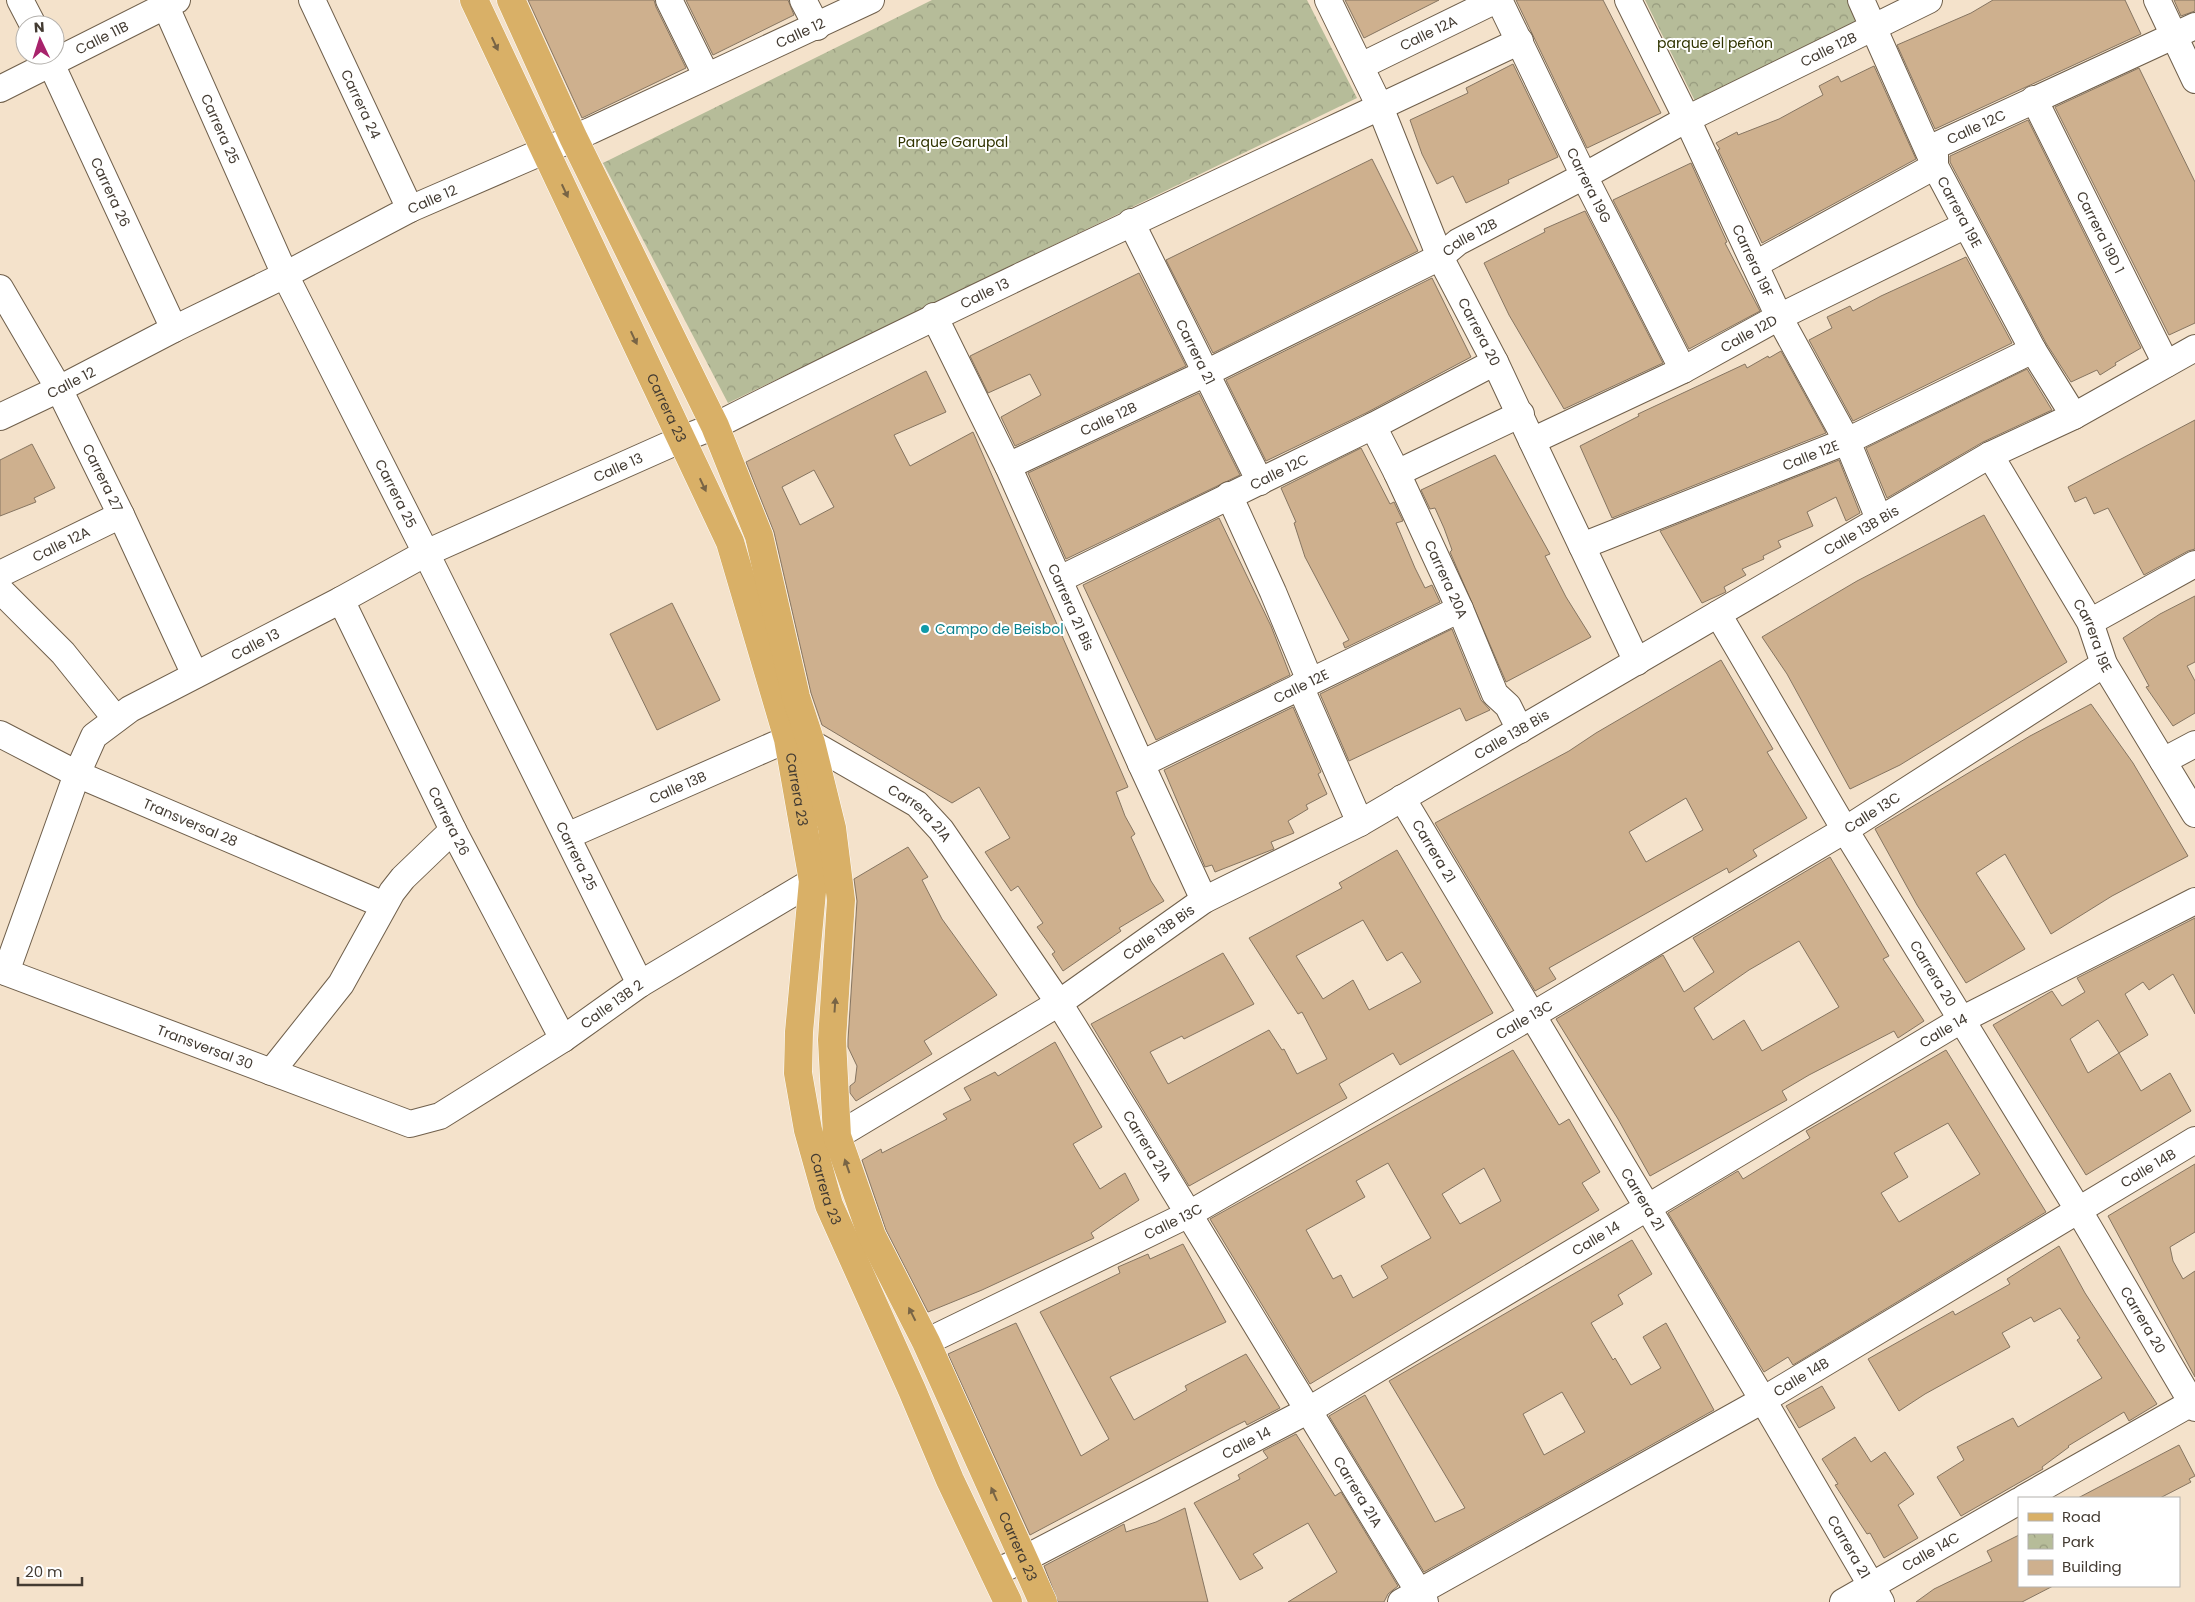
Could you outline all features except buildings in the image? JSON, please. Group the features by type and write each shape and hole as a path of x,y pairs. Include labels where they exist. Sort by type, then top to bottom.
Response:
{"main road":[{"name":"Carrera 23","path":"474,0 730,542 832,828 841,900 832,1040 837,1136 872,1236 926,1342 1043,1602"},
{"name":"Carrera 23","path":"511,0 573,137 715,426 760,536 796,697 813,882 798,1072 808,1130 829,1205 950,1480 1008,1602"}],"street":[{"path":"20,0 27,15"},
{"name":"Carrera 24","path":"312,0 410,209"},
{"path":"669,0 706,75"},
{"path":"802,0 817,27"},
{"name":"Calle 12","path":"0,417 285,275 410,209 546,150 706,75 817,27 871,0"},
{"name":"Carrera 20","path":"1328,0 1380,107 1440,257 1521,414 1532,442 1637,662"},
{"name":"Calle 12A","path":"1361,66 1497,0"},
{"name":"Carrera 19G","path":"1497,0 1520,40 1584,176 1683,370"},
{"name":"Carrera 19F","path":"1628,0 1687,119 1780,317 1847,441 1879,519"},
{"name":"Carrera 19E","path":"1861,0 1935,166 2033,350 2074,416"},
{"name":"Calle 12B","path":"1008,466 1206,373 1440,257 1458,242 1687,119 1929,0"},
{"path":"2157,0 2185,31 2195,80"},
{"name":"Calle 11B","path":"65,51 168,2"},
{"name":"Carrera 25","path":"168,2 285,275 426,553 640,984"},
{"name":"Calle 12C","path":"1935,166 1936,146 2034,99 2185,31"},
{"name":"Calle 13","path":"3,971 77,774 94,736 130,709 341,600 426,553 715,426 934,316 1520,40"},
{"name":"Calle 11B","path":"0,89 39,65"},
{"name":"Carrera 26","path":"52,65 174,329"},
{"name":"Carrera 19D 1","path":"2034,99 2166,364"},
{"path":"1754,263 1761,262 1935,166"},
{"name":"Carrera 21","path":"1131,222 1260,482"},
{"name":"Calle 12D","path":"1532,442 1683,370 1780,317 1966,225"},
{"name":"Carrera 27","path":"0,288 59,389 121,515 195,675"},
{"name":"Carrera 21 Bis","path":"934,316 1008,466 1204,900"},
{"name":"Calle 13B Bis","path":"837,1136 1058,1003 1204,900 1360,822 1879,519 1990,456 2074,416 2195,348"},
{"name":"Calle 12E","path":"1582,546 1847,441 2033,350"},
{"name":"Calle 12C","path":"1060,579 1373,426 1495,362"},
{"path":"1397,473 1521,414"},
{"name":"Carrera 20A","path":"1373,426 1460,609 1495,694 1508,706 1520,730"},
{"name":"Carrera 19E","path":"1990,456 2090,622 2104,664 2195,814"},
{"path":"1230,496 1273,592 1305,683 1360,822"},
{"name":"Calle 12A","path":"0,574 121,515"},
{"path":"2090,622 2195,564"},
{"path":"0,590 62,653 116,720"},
{"name":"Carrera 26","path":"341,600 453,830 563,1039"},
{"name":"Calle 12E","path":"1141,764 1460,609"},
{"name":"Carrera 20","path":"1718,614 1845,830 2079,1211 2194,1404"},
{"name":"Calle 13C","path":"926,1342 1189,1214 1531,1016 1845,830 2104,664"},
{"name":"Transversal 28","path":"0,734 77,774 384,905"},
{"name":"Calle 13B","path":"567,836 800,741"},
{"name":"Carrera 21A","path":"800,741 917,804 941,830 1058,1003 1189,1214 1309,1410 1415,1598"},
{"path":"2163,761 2195,744"},
{"name":"Carrera 21","path":"1402,798 1763,1400 1876,1594"},
{"path":"271,1072 341,984 366,943 384,905 403,878 453,830"},
{"name":"Calle 13B 2","path":"410,1124 440,1116 563,1039 640,984 813,882"},
{"name":"Calle 14","path":"994,1573 1309,1410 1961,1020 2195,900"},
{"name":"Transversal 30","path":"3,971 410,1124"},
{"name":"Calle 14B","path":"1415,1598 1763,1400 2195,1140"},
{"path":"2026,1497 2194,1404"},
{"name":"Calle 14C","path":"1843,1602 1876,1594 2018,1502"}],"green space":[{"name":"Parque Garupal","path":"932,0 1307,0 1357,98 728,403 603,163"},
{"name":"parque el peñon","path":"1645,0 1850,0 1860,21 1695,101"}],"place":[{"name":"Campo de Beisbol","path":"925,629"}]}
